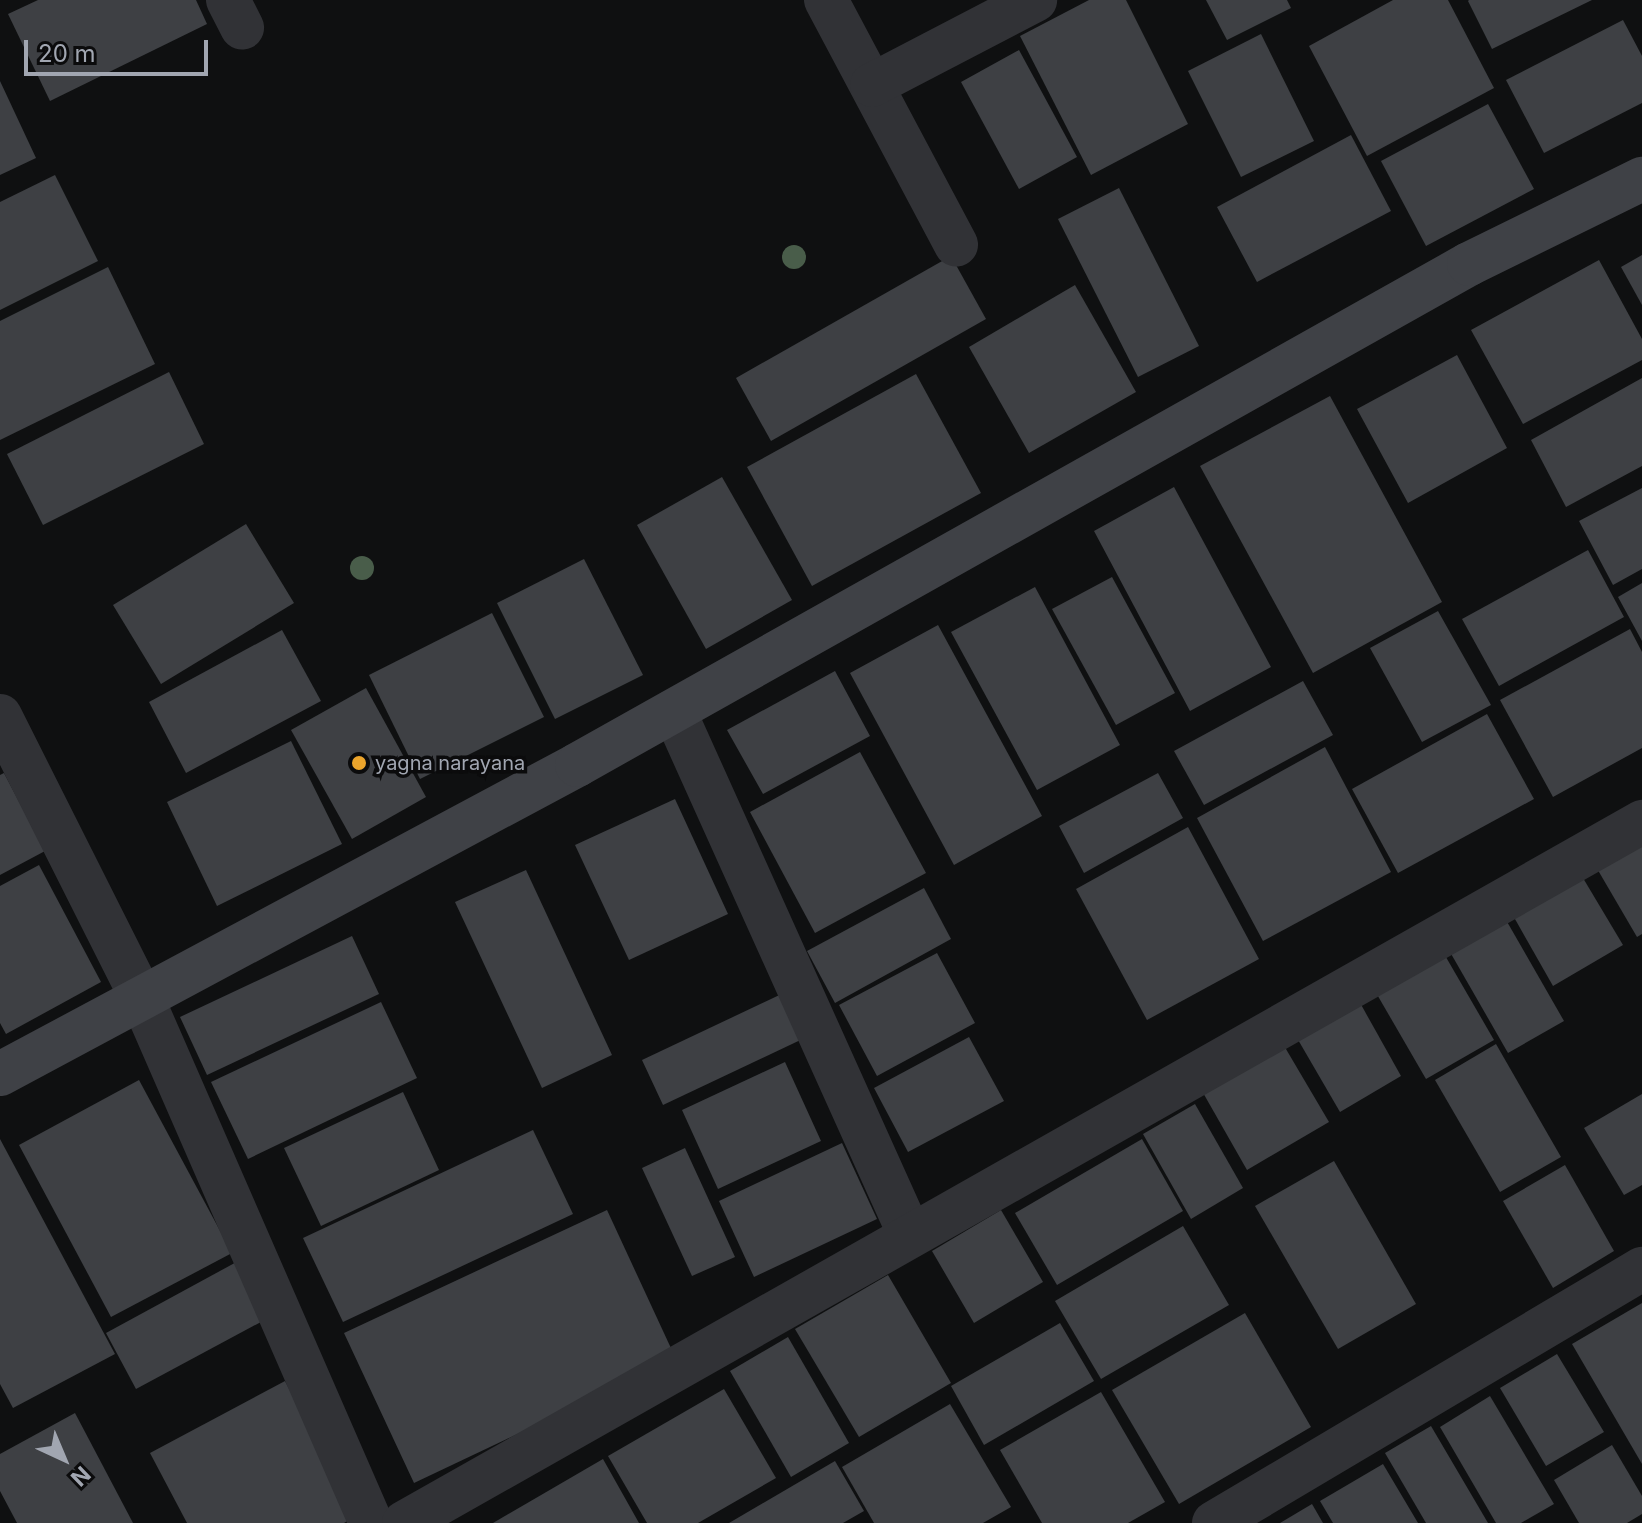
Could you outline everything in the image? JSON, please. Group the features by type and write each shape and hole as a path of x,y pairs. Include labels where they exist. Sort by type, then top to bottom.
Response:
{"street":[{"path":"826,0 956,245"},
{"path":"872,85 1035,0"},
{"path":"0,1074 674,711 1469,264 1642,179"},
{"path":"674,711 909,1233"},
{"path":"0,716 142,998 371,1523"},
{"path":"404,1523 909,1233 1642,822"},
{"path":"1214,1523 1642,1269"}],"building":[{"path":"38,0 196,0 207,24 50,101 8,14"},
{"path":"1089,0 1126,0 1188,124 1091,175 1020,36"},
{"path":"1206,0 1287,0 1291,8 1227,40"},
{"path":"1393,0 1448,0 1494,88 1367,156 1309,46"},
{"path":"1469,0 1592,0 1492,49 1468,1"},
{"path":"1623,20 1642,56 1642,103 1544,153 1506,80"},
{"path":"1261,34 1314,141 1241,177 1188,71"},
{"path":"1019,50 1077,157 1019,189 961,82"},
{"path":"0,81 36,158 0,175"},
{"path":"1488,104 1534,189 1426,246 1381,161"},
{"path":"1351,135 1391,211 1257,282 1217,207"},
{"path":"55,175 98,261 0,310 0,202"},
{"path":"1119,188 1199,346 1138,377 1058,219"},
{"path":"1642,255 1642,305 1621,267"},
{"path":"951,256 986,319 771,441 736,378"},
{"path":"1599,260 1642,339 1642,360 1523,424 1471,330"},
{"path":"108,267 155,364 0,440 0,321"},
{"path":"1075,285 1136,392 1029,453 969,347"},
{"path":"1457,355 1507,448 1408,503 1357,409"},
{"path":"169,372 204,444 43,525 7,454"},
{"path":"916,374 981,493 812,586 747,467"},
{"path":"1642,378 1642,466 1566,507 1531,440"},
{"path":"1330,396 1442,602 1313,673 1200,466"},
{"path":"722,477 792,600 706,649 637,525"},
{"path":"1174,487 1271,667 1190,711 1094,531"},
{"path":"1642,488 1642,569 1613,585 1579,521"},
{"path":"246,524 294,603 161,684 113,605"},
{"path":"1588,550 1624,617 1499,686 1462,619"},
{"path":"584,559 643,675 555,719 497,603"},
{"path":"1112,577 1175,693 1116,725 1052,609"},
{"path":"1642,583 1642,641 1618,597"},
{"path":"1035,587 1120,745 1037,790 951,632"},
{"path":"1438,611 1491,705 1422,742 1370,648"},
{"path":"492,613 544,717 420,779 369,675"},
{"path":"938,625 1042,816 954,865 850,673"},
{"path":"1630,629 1642,652 1642,748 1553,797 1500,700"},
{"path":"282,630 321,701 186,773 149,702"},
{"path":"835,671 870,736 763,794 727,730"},
{"path":"1303,681 1333,735 1204,805 1174,751"},
{"name":"yagna narayana","path":"366,688 426,797 352,839 291,730"},
{"path":"1487,714 1534,799 1398,873 1352,789"},
{"path":"291,741 342,844 217,906 167,802"},
{"path":"1325,747 1391,872 1263,941 1197,818"},
{"path":"860,752 926,873 815,933 750,812"},
{"path":"4,773 45,851 0,875 0,775"},
{"path":"1158,773 1183,818 1084,873 1059,826"},
{"path":"675,799 728,914 629,960 575,845"},
{"path":"1188,827 1259,959 1147,1020 1076,889"},
{"path":"1642,831 1642,934 1637,937 1592,860"},
{"path":"39,865 101,982 6,1034 0,1023 0,886"},
{"path":"526,870 612,1055 542,1088 455,902"},
{"path":"1580,873 1623,945 1553,986 1511,912"},
{"path":"924,888 951,939 835,1003 807,951"},
{"path":"1502,913 1564,1021 1508,1053 1446,945"},
{"path":"352,936 379,994 207,1075 180,1017"},
{"path":"1443,952 1494,1040 1426,1079 1375,991"},
{"path":"937,953 975,1023 877,1076 839,1005"},
{"path":"790,990 811,1035 663,1105 642,1060"},
{"path":"1359,1001 1401,1076 1340,1112 1297,1038"},
{"path":"381,1002 417,1078 248,1159 211,1082"},
{"path":"969,1037 1004,1101 908,1152 874,1088"},
{"path":"1283,1044 1329,1122 1247,1170 1202,1091"},
{"path":"1496,1044 1561,1157 1500,1192 1435,1080"},
{"path":"785,1062 821,1141 718,1189 682,1110"},
{"path":"139,1080 232,1253 111,1317 19,1145"},
{"path":"403,1092 439,1170 321,1226 284,1148"},
{"path":"1642,1094 1642,1185 1624,1195 1584,1128"},
{"path":"1195,1104 1243,1188 1191,1219 1143,1134"},
{"path":"533,1130 573,1214 343,1322 303,1238"},
{"path":"0,1139 115,1354 13,1408 0,1384"},
{"path":"1142,1139 1183,1211 1057,1285 1015,1213"},
{"path":"842,1143 877,1219 754,1277 719,1201"},
{"path":"685,1148 735,1257 692,1276 642,1168"},
{"path":"1334,1161 1416,1304 1338,1349 1255,1206"},
{"path":"1565,1165 1614,1251 1553,1288 1503,1201"},
{"path":"607,1210 676,1359 414,1483 344,1333"},
{"path":"1001,1210 1043,1282 974,1323 932,1251"},
{"path":"1183,1226 1229,1305 1101,1379 1055,1301"},
{"path":"242,1259 272,1316 136,1389 106,1333"},
{"path":"888,1275 951,1383 859,1437 795,1329"},
{"path":"1642,1303 1642,1464 1572,1344"},
{"path":"1245,1313 1311,1427 1179,1504 1112,1390"},
{"path":"1060,1323 1094,1381 984,1445 951,1386"},
{"path":"788,1337 849,1443 791,1477 730,1371"},
{"path":"1557,1354 1604,1432 1546,1466 1500,1388"},
{"path":"285,1381 356,1516 344,1523 187,1523 150,1453"},
{"path":"724,1389 776,1478 698,1523 647,1523 608,1456"},
{"path":"1101,1392 1165,1502 1128,1523 1042,1523 1000,1450"},
{"path":"1490,1396 1554,1504 1521,1523 1496,1523 1440,1427"},
{"path":"950,1404 1011,1507 983,1523 874,1523 842,1467"},
{"path":"75,1413 133,1523 17,1523 0,1491 0,1454"},
{"path":"1431,1426 1488,1523 1426,1523 1385,1453"},
{"path":"1612,1445 1642,1496 1642,1514 1627,1523 1579,1523 1554,1480"},
{"path":"603,1459 639,1523 493,1523"},
{"path":"835,1461 864,1511 843,1523 729,1523"},
{"path":"1383,1464 1418,1523 1333,1523 1320,1501"},
{"path":"1312,1504 1323,1523 1280,1523"}],"place":[{"name":"yagna narayana","path":"359,763"}]}
